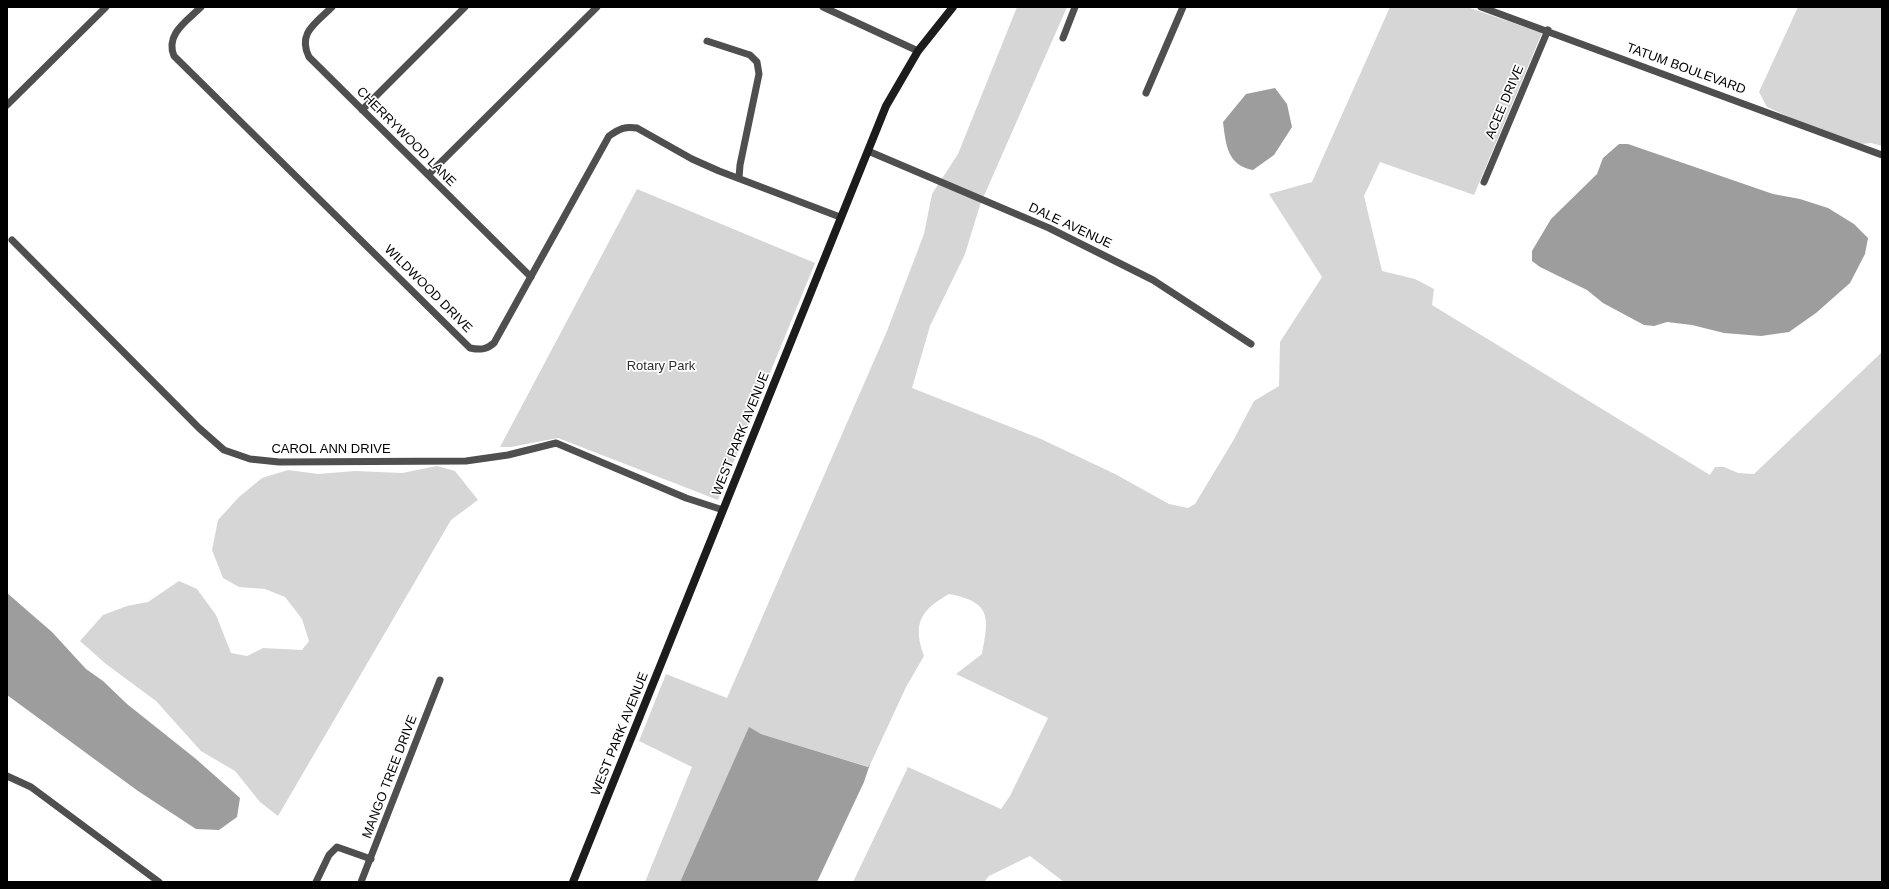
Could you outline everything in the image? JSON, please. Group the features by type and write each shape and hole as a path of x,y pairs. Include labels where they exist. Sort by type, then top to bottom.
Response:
{"street":[{"path":"7,105 106,7"},
{"name":"WILDWOOD DRIVE","path":"201,7 175,33 171,42 171,49 174,56 470,348 480,350 488,348 494,343 609,136 619,128 628,126 637,128 692,160 840,217"},
{"name":"CHERRYWOOD LANE","path":"332,7 308,32 304,41 304,48 309,57 532,277"},
{"path":"362,110 465,7"},
{"path":"428,175 597,7"},
{"path":"824,7 918,51"},
{"name":"WEST PARK AVENUE","path":"574,882 840,217 886,106 918,51 953,7"},
{"path":"1063,38 1076,7"},
{"path":"1146,93 1183,7"},
{"name":"TATUM BOULEVARD","path":"1482,7 1548,30 1882,155"},
{"name":"ACEE DRIVE","path":"1484,182 1548,30"},
{"path":"707,41 750,55 757,62 759,74 740,165 739,178"},
{"name":"DALE AVENUE","path":"868,150 1049,228 1153,280 1251,344"},
{"name":"CAROL ANN DRIVE","path":"12,240 199,428 224,450 250,459 279,462 466,461 508,455 556,443 686,498 723,510"},
{"name":"MANGO TREE DRIVE","path":"361,882 440,680"},
{"path":"7,776 30,787 47,798 159,882"},
{"path":"316,882 329,855 337,847 371,859"}],"green space":[{"path":"1017,7 1067,7 980,205 965,254 930,326 912,388 1041,439 1115,474 1169,504 1188,508 1195,504 1233,441 1254,401 1279,386 1280,342 1322,277 1269,194 1312,182 1390,7 1467,7 1542,33 1474,195 1380,162 1364,196 1382,271 1415,279 1434,289 1432,305 1710,475 1715,467 1724,467 1738,473 1754,474 1882,352 1882,882 1064,882 1030,856 989,876 984,882 853,882 908,767 1001,809 1010,796 1048,718 956,674 982,654 986,631 986,621 980,607 963,597 949,594 932,606 922,619 919,626 919,635 920,645 924,656 906,687 869,767 761,734 749,728 680,882 645,882 692,767 639,741 666,674 727,698 887,331 924,234 932,194 958,154"},
{"path":"1798,7 1882,7 1882,146 1871,143 1851,145 1767,107 1759,92"},
{"name":"Rotary Park","path":"637,189 815,263 718,500 558,438 511,447 500,447"},
{"path":"437,466 455,471 478,500 451,520 278,816 260,802 235,771 201,751 156,701 106,664 80,641 103,615 127,606 148,602 179,581 197,589 216,615 231,653 247,656 263,648 302,650 309,641 302,619 285,597 265,589 239,587 223,578 212,550 218,520 239,497 262,478 288,470 318,474 355,471 402,473"}],"shaded area":[{"path":"1275,88 1287,104 1292,127 1274,155 1253,170 1238,164 1229,153 1223,122 1246,94"},
{"path":"1619,144 1628,144 1773,194 1800,199 1828,208 1854,224 1868,238 1865,254 1850,283 1816,313 1789,332 1761,336 1724,333 1692,325 1667,322 1654,326 1644,325 1603,303 1587,290 1540,267 1532,261 1532,251 1551,219 1597,174 1603,158"},
{"path":"7,593 52,632 86,669 103,681 127,704 196,759 240,798 237,817 219,830 196,829 138,791 7,695"},
{"path":"749,727 761,734 868,767 870,764 864,782 817,882 680,882"}]}
